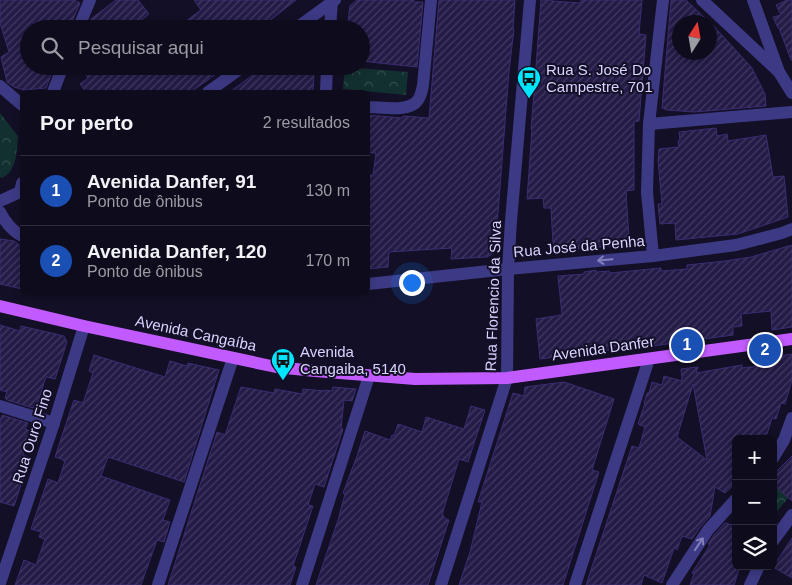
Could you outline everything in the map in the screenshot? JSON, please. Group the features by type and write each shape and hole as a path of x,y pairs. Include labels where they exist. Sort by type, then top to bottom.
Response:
{"main road":[{"name":"Avenida Cangaíba","path":"0,306 276,367 415,379 507,378"},
{"name":"Avenida Danfer","path":"507,378 792,339"}],"street":[{"path":"82,20 90,0"},
{"path":"307,20 333,0"},
{"path":"331,20 333,0"},
{"path":"370,107 408,108 416,103 419,98 423,85 431,0"},
{"name":"Rua Florencio da Silva","path":"442,585 507,378 508,269 530,0"},
{"path":"653,256 648,192 649,124 663,0"},
{"path":"702,0 779,72"},
{"path":"753,0 779,72 792,93"},
{"path":"54,90 60,75"},
{"path":"211,90 232,75"},
{"path":"326,90 327,75"},
{"path":"0,86 20,103"},
{"path":"649,124 792,112"},
{"path":"0,201 20,190"},
{"path":"0,212 4,221 20,235"},
{"name":"Rua José da Penha","path":"370,284 736,246 792,229"},
{"name":"Rua Ouro Fino","path":"0,583 54,423 84,326"},
{"path":"158,585 233,358"},
{"path":"575,585 649,359"},
{"path":"302,585 369,376"},
{"path":"0,406 54,423"},
{"path":"777,451 784,440 792,418"},
{"path":"672,585 708,530 732,503"},
{"path":"777,536 792,515"},
{"path":"750,585 757,570"}],"green space":[{"path":"370,69 408,72 406,95 370,92 370,90 343,89 344,75 370,75"},
{"path":"0,113 18,136 13,165 7,175 2,178 0,177"},
{"path":"777,488 789,497 777,511"}],"building":[{"path":"0,0 74,0 80,3 73,20 20,20 20,75 51,75 46,88 24,90 14,87 7,82 1,57 9,52 0,23"},
{"path":"116,0 138,0 149,14 141,20 91,19"},
{"path":"194,0 296,0 270,20 187,20 201,10"},
{"path":"357,0 414,0 413,2 423,2 417,67 370,62 370,20 348,20 350,6"},
{"path":"439,0 515,0 495,252 487,257 451,259 452,248 389,252 388,267 370,269 370,175 373,175 376,153 370,153 370,115 429,118"},
{"path":"541,0 581,3 581,0 642,0 639,34 646,35 639,121 634,122 634,190 626,191 628,242 614,243 615,246 562,250 562,244 553,244 551,208 544,208 543,198 527,199"},
{"path":"671,0 686,0 702,15 672,15 672,60 717,60 717,30 752,68 765,94 766,106 694,112 662,108"},
{"path":"792,0 792,60 773,17 781,15 776,5"},
{"path":"86,75 215,75 194,90 84,90 80,84 88,78"},
{"path":"252,75 314,75 313,90 233,90"},
{"path":"716,128 717,136 727,134 728,141 766,135 773,177 784,176 788,217 738,234 676,240 675,223 660,224 658,204 662,204 658,161 659,149 679,147 679,132"},
{"path":"0,239 14,241 20,246 20,289 0,284"},
{"path":"792,245 792,327 772,330 771,311 741,314 742,326 733,327 733,335 580,354 562,350 563,356 540,359 536,319 562,315 558,276 584,274 584,272 596,270 596,272 609,271 610,273 661,268 661,271 687,269 687,265 751,257"},
{"path":"0,325 20,331 21,326 64,336 67,342 55,379 46,377 36,408 7,400 5,398 7,392 0,390"},
{"path":"792,354 792,380 785,404 781,403 776,419 772,418 767,434 732,435 732,487 725,493 715,487 710,516 692,539 682,536 677,550 674,548 662,583 644,575 641,585 586,585 632,446 639,448 645,427 638,424 652,382 662,385 664,376 682,381 681,369 698,367 696,373 742,365 742,368 767,365 766,358","holes":["693,384 707,460 677,437"]},
{"path":"94,355 165,377 170,361 187,366 188,363 219,370 184,482 108,457 101,476 170,500 163,520 170,522 164,542 157,540 141,585 15,585 24,560 36,565 45,539 39,537 41,532 31,529 48,479 58,483 65,461 55,457 74,400 83,403 93,373 89,371"},
{"path":"564,382 614,399 592,470 599,472 563,585 459,585 470,552 482,502 478,502 513,393 524,396 525,387"},
{"path":"241,387 274,393 275,389 302,394 303,389 332,391 333,387 356,389 352,401 344,400 341,429 343,429 324,487 315,484 308,505 313,506 293,566 296,567 290,585 168,585 217,432 225,435"},
{"path":"471,406 485,410 468,462 459,459 442,515 449,520 428,585 316,585 338,520 345,494 343,493 365,431 390,440 392,435 394,436 398,424 422,432 426,417 464,429"},
{"path":"2,415 28,423 25,429 33,432 23,455 31,458 14,506 0,502 0,421"},
{"path":"792,456 792,501 777,488 777,471"},
{"path":"725,523 732,525 732,570 739,570 734,585 690,585 694,574 692,573 710,545 708,544"},
{"path":"792,538 792,578 777,569 777,561"}],"place":[{"name":"Rua S. José Do Campestre, 701","path":"529,99"},
{"name":"Avenida Danfer, 91","path":"687,345"},
{"name":"Avenida Danfer, 120","path":"765,350"},
{"name":"Avenida Cangaiba, 5140","path":"283,381"}]}
